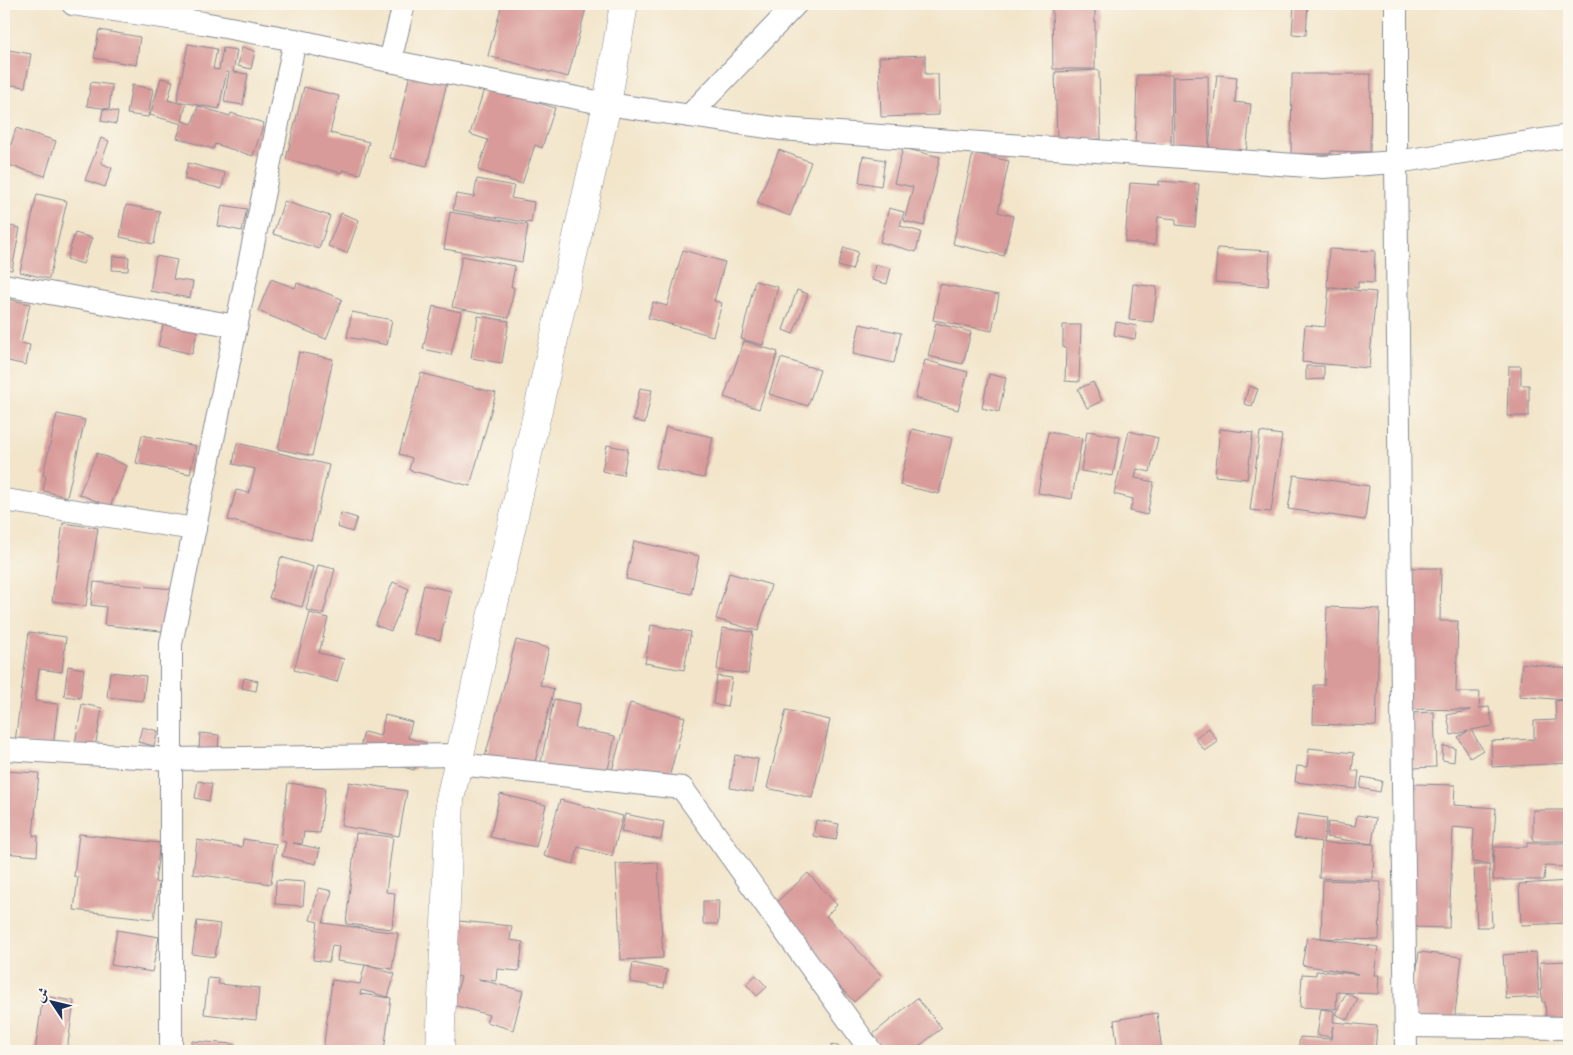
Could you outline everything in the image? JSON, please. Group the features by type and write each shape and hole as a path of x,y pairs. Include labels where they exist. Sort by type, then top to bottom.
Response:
{"street":[{"path":"73,4 205,13 295,40 390,61 607,104 781,129 1313,167 1396,162 1569,136"},
{"path":"390,61 404,4"},
{"path":"440,1051 450,798 607,104 624,4"},
{"path":"689,116 796,4"},
{"path":"1396,4 1396,162 1406,1051"},
{"path":"171,1051 171,644 295,40"},
{"path":"4,285 236,326"},
{"path":"4,500 195,529"},
{"path":"4,748 171,759 459,759 682,788 871,1051"},
{"path":"1406,1026 1569,1028"}],"building":[{"path":"502,4 587,4 568,77 488,56"},
{"path":"1052,4 1095,4 1095,69 1053,69"},
{"path":"1294,4 1308,4 1306,35 1292,34"},
{"path":"99,30 140,37 136,65 94,58"},
{"path":"188,44 217,49 213,69 219,70 223,48 237,50 233,72 248,74 243,105 224,102 229,72 227,71 219,109 177,101"},
{"path":"242,47 255,51 251,69 238,66"},
{"path":"9,50 31,54 25,87 4,84"},
{"path":"925,55 925,74 938,74 939,115 881,117 879,57"},
{"path":"1099,70 1101,139 1057,141 1055,72"},
{"path":"410,74 447,82 427,166 390,158"},
{"path":"1292,74 1371,74 1370,152 1331,151 1331,154 1291,154"},
{"path":"1137,75 1172,75 1171,148 1135,148"},
{"path":"1217,75 1237,77 1235,102 1251,104 1246,154 1174,153 1173,77 1208,76 1209,148"},
{"path":"161,78 173,81 168,100 186,105 182,121 192,124 198,106 230,116 231,113 264,123 253,156 215,144 213,149 177,138 182,124 150,115"},
{"path":"91,82 112,85 109,109 87,106"},
{"path":"132,85 153,89 148,117 127,114"},
{"path":"485,86 555,108 542,148 535,145 522,184 478,170 488,140 470,134"},
{"path":"304,87 339,96 330,133 369,142 360,174 342,170 342,173 286,159"},
{"path":"103,109 118,112 116,124 101,121"},
{"path":"16,128 56,141 45,176 5,164"},
{"path":"101,138 109,141 101,163 112,168 105,187 85,180"},
{"path":"903,148 940,157 924,226 904,221 913,187 894,183"},
{"path":"779,150 811,162 790,216 757,203"},
{"path":"973,153 1009,161 998,212 1013,216 1004,256 953,244"},
{"path":"863,156 885,160 881,186 859,182"},
{"path":"188,163 225,173 222,189 184,179"},
{"path":"477,179 514,186 511,198 534,202 531,223 453,210 456,194 474,197"},
{"path":"1159,181 1199,184 1195,227 1176,225 1176,219 1158,217 1155,245 1125,242 1130,183 1159,185"},
{"path":"37,194 67,201 49,279 20,272"},
{"path":"284,201 330,216 319,249 273,234"},
{"path":"126,205 160,211 154,244 120,237"},
{"path":"222,205 247,209 242,231 218,226"},
{"path":"889,208 904,212 900,226 921,232 916,252 880,242"},
{"path":"450,212 528,225 522,262 444,249"},
{"path":"341,213 359,220 347,253 328,246"},
{"path":"4,225 20,228 12,270 4,269"},
{"path":"75,233 92,238 83,264 67,259"},
{"path":"844,247 858,252 852,270 838,266"},
{"path":"1217,248 1270,251 1268,286 1215,282"},
{"path":"1329,249 1375,251 1374,283 1358,282 1358,288 1327,287"},
{"path":"683,250 725,262 714,301 722,303 713,336 648,318 653,302 667,306"},
{"path":"113,256 129,257 128,271 112,270"},
{"path":"156,256 177,260 173,279 193,282 190,298 150,291"},
{"path":"462,256 515,266 511,287 514,287 509,318 452,307"},
{"path":"875,265 891,268 887,284 872,280"},
{"path":"271,279 295,288 297,283 342,299 326,339 258,311"},
{"path":"755,281 778,287 763,345 741,339"},
{"path":"940,284 999,295 992,331 933,320"},
{"path":"1133,284 1157,287 1153,322 1129,320"},
{"path":"1329,288 1376,292 1369,368 1302,362 1305,325 1325,327"},
{"path":"797,290 808,294 793,334 783,330"},
{"path":"8,299 30,304 21,343 30,345 26,365 4,360 4,319"},
{"path":"433,306 461,312 451,355 423,349"},
{"path":"352,312 392,320 387,345 347,337"},
{"path":"478,316 509,321 502,363 471,358"},
{"path":"164,321 198,329 192,354 158,346"},
{"path":"1116,322 1137,326 1135,339 1114,335"},
{"path":"936,323 971,332 963,364 928,356"},
{"path":"860,324 901,333 894,363 853,354"},
{"path":"1063,325 1081,325 1079,382 1065,381 1066,348 1063,348"},
{"path":"744,341 778,352 759,409 724,397"},
{"path":"299,352 333,359 312,456 278,449"},
{"path":"781,358 820,370 808,406 769,394"},
{"path":"925,360 968,372 958,410 915,398"},
{"path":"1306,366 1324,366 1324,379 1306,380"},
{"path":"1509,366 1521,366 1521,385 1529,385 1529,416 1507,416"},
{"path":"421,373 496,393 470,486 409,470 412,458 399,454"},
{"path":"989,374 1006,378 999,412 982,408"},
{"path":"1093,382 1102,401 1087,408 1078,389"},
{"path":"1249,386 1258,389 1252,406 1244,404"},
{"path":"640,388 652,390 645,423 633,420"},
{"path":"57,414 85,420 67,497 43,491 46,476 43,475"},
{"path":"666,427 713,437 704,478 656,468"},
{"path":"912,429 952,438 939,494 900,485"},
{"path":"1220,429 1253,433 1247,479 1215,476"},
{"path":"1087,431 1120,437 1113,476 1081,471"},
{"path":"1129,431 1158,438 1150,472 1137,469 1135,478 1154,482 1147,515 1130,511 1133,499 1114,494"},
{"path":"1048,432 1082,438 1072,499 1038,493"},
{"path":"1260,432 1282,435 1271,512 1250,510"},
{"path":"142,435 196,446 190,474 136,463"},
{"path":"237,443 329,465 311,540 228,520 236,490 249,493 255,469 233,464"},
{"path":"607,445 628,449 623,475 602,471"},
{"path":"97,453 127,466 110,507 79,494"},
{"path":"1294,475 1369,486 1365,520 1288,509"},
{"path":"341,513 357,518 352,532 337,527"},
{"path":"63,523 98,528 86,606 52,601"},
{"path":"634,541 699,556 691,594 626,579"},
{"path":"281,557 313,567 302,607 269,598"},
{"path":"318,565 335,569 323,614 306,610"},
{"path":"1411,568 1441,568 1440,621 1458,621 1456,692 1480,692 1479,708 1489,707 1493,726 1471,730 1483,750 1470,758 1458,737 1469,731 1451,735 1447,715 1471,710 1408,709"},
{"path":"729,573 771,585 758,631 716,619"},
{"path":"94,582 174,589 170,632 104,625 106,607 91,605"},
{"path":"393,582 409,589 391,631 375,625"},
{"path":"424,585 451,591 440,640 413,634"},
{"path":"1327,607 1380,609 1376,726 1313,724 1314,685 1324,685"},
{"path":"310,613 328,618 319,653 344,659 337,682 294,670"},
{"path":"651,625 691,632 684,670 645,663"},
{"path":"722,628 753,632 748,674 717,670"},
{"path":"29,632 66,637 62,672 39,669 35,701 58,704 53,747 15,742"},
{"path":"516,640 549,648 540,685 554,689 532,773 484,761"},
{"path":"1522,663 1569,669 1569,763 1492,767 1491,741 1534,739 1534,721 1556,720 1555,701 1565,700 1519,696"},
{"path":"68,666 84,669 80,698 64,696"},
{"path":"110,672 146,676 143,701 107,697"},
{"path":"717,676 732,678 727,707 713,704"},
{"path":"244,678 258,681 256,691 242,688"},
{"path":"554,699 580,704 575,728 615,736 605,784 539,772"},
{"path":"630,703 685,717 666,789 611,775"},
{"path":"82,704 102,708 95,748 75,744"},
{"path":"786,710 830,720 812,798 767,788"},
{"path":"1434,712 1436,767 1412,768 1410,713"},
{"path":"385,715 412,722 408,738 427,743 423,756 418,754 414,770 358,755 364,732 380,736"},
{"path":"142,727 158,731 154,746 138,742"},
{"path":"1209,728 1218,742 1205,751 1195,738"},
{"path":"200,733 219,735 218,750 199,749"},
{"path":"1443,746 1455,748 1454,762 1442,760"},
{"path":"1309,748 1354,753 1352,771 1359,771 1357,789 1295,782 1297,766 1307,767"},
{"path":"735,755 758,759 753,792 730,788"},
{"path":"4,771 39,773 33,836 38,836 37,856 4,853"},
{"path":"1362,777 1382,781 1380,792 1360,788"},
{"path":"198,781 212,784 209,801 195,798"},
{"path":"349,782 407,791 399,836 341,826"},
{"path":"288,783 325,788 320,833 304,832 302,844 293,843 320,849 316,864 282,856 286,842 281,841"},
{"path":"1415,784 1455,785 1454,805 1496,808 1492,864 1472,862 1474,829 1453,827 1449,928 1408,927"},
{"path":"500,794 546,805 536,847 490,837"},
{"path":"560,800 623,816 612,856 578,847 574,864 544,856"},
{"path":"1533,810 1569,810 1569,841 1533,841"},
{"path":"625,814 664,822 661,840 621,832"},
{"path":"1298,814 1327,818 1323,843 1374,844 1373,880 1319,878 1321,842 1294,838"},
{"path":"1357,815 1376,818 1372,844 1326,837 1328,822 1355,826"},
{"path":"816,820 839,824 836,840 813,836"},
{"path":"356,833 393,837 386,892 395,893 392,929 346,924"},
{"path":"79,834 160,843 155,882 159,883 154,919 74,910 78,877 74,876"},
{"path":"243,839 276,844 271,884 193,874 197,840 242,847"},
{"path":"1527,843 1569,843 1569,867 1545,866 1544,880 1493,880 1494,847 1527,847"},
{"path":"658,862 663,958 621,960 616,864"},
{"path":"1474,865 1489,865 1492,927 1477,927"},
{"path":"808,873 837,905 826,916 882,976 854,1002 768,910"},
{"path":"276,880 305,882 303,906 275,904"},
{"path":"1323,880 1381,882 1379,940 1321,938"},
{"path":"1569,881 1569,923 1521,925 1519,884"},
{"path":"319,888 332,891 323,923 398,933 392,969 337,961 339,946 332,945 329,962 313,960 318,922 310,920"},
{"path":"703,901 719,901 718,924 703,924"},
{"path":"197,921 220,924 215,957 192,954"},
{"path":"459,921 512,926 510,940 523,942 519,971 497,969 496,981 478,979 523,991 513,1030 486,1022 489,1015 453,1005 461,977 454,976"},
{"path":"117,930 159,937 152,972 111,965"},
{"path":"1307,936 1378,947 1374,975 1379,975 1378,994 1337,992 1336,1009 1300,1007 1302,974 1316,975 1316,971 1358,974 1302,965"},
{"path":"1419,952 1462,957 1452,1037 1409,1032"},
{"path":"1536,952 1539,997 1506,999 1503,955"},
{"path":"1569,961 1569,1035 1547,1035 1545,1002 1542,1002 1540,962"},
{"path":"633,963 667,970 664,988 630,982"},
{"path":"365,965 395,974 388,997 361,990 360,994 391,998 384,1051 323,1051 332,980 360,984"},
{"path":"756,975 767,987 757,996 746,984"},
{"path":"208,978 219,979 218,984 259,988 256,1020 204,1014"},
{"path":"1346,993 1358,999 1348,1020 1335,1014"},
{"path":"43,996 74,1001 67,1051 35,1051"},
{"path":"917,998 942,1028 913,1051 886,1051 872,1035"},
{"path":"1321,1009 1334,1011 1333,1022 1377,1026 1375,1051 1298,1051 1300,1037 1331,1039 1333,1026 1331,1037 1317,1035"},
{"path":"1157,1013 1162,1051 1118,1051 1114,1020"},
{"path":"192,1041 234,1044 234,1051 192,1051"},
{"path":"832,1044 850,1051 829,1051"}]}
